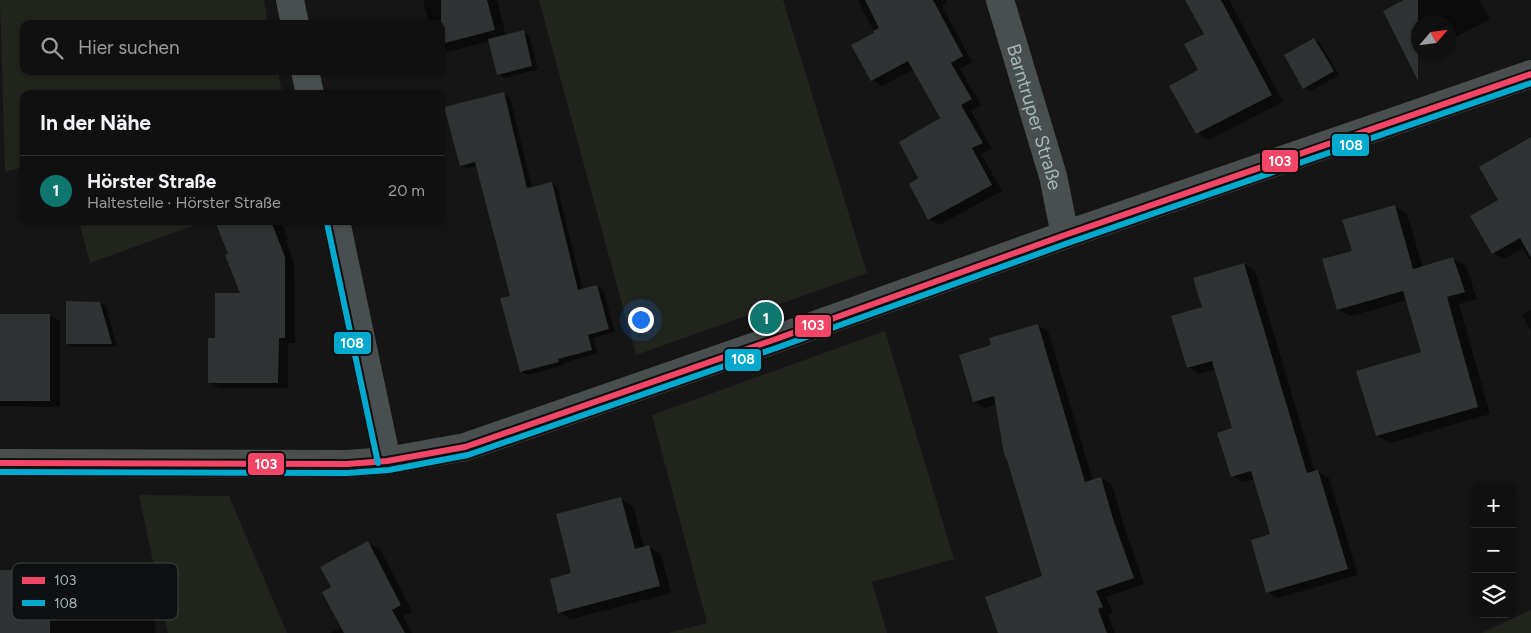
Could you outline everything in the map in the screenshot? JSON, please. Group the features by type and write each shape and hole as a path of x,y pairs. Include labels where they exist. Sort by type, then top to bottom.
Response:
{"street":[{"path":"290,0 294,20"},
{"name":"Barntruper Straße","path":"1000,0 1053,176 1065,235"},
{"path":"0,464 347,464 387,460 465,447 776,339 1065,235 1531,74"},
{"path":"306,75 309,90"},
{"path":"337,225 387,460"}],"shaded area":[{"path":"0,0 264,0 267,20 20,20 20,75 279,75 281,90 20,90 20,168 5,172"},
{"path":"539,0 783,0 867,273 636,355"},
{"path":"80,225 195,225 90,263"},
{"path":"885,331 954,559 872,582 887,633 668,633 707,623 652,415"},
{"path":"139,495 229,496 287,633 168,633 165,620 178,620 178,563 153,563"},
{"path":"1531,610 1531,633 1482,633 1516,618"}],"building":[{"path":"441,0 487,0 495,30 445,43 445,20 441,20"},
{"path":"865,0 933,0 963,56 951,63 972,99 961,105 983,143 972,148 992,185 928,220 909,184 918,178 899,142 940,118 908,61 871,81 851,45 874,33 873,31 879,28"},
{"path":"1185,0 1221,0 1272,95 1196,134 1169,86 1198,70 1184,44 1204,34"},
{"path":"1404,0 1418,0 1418,15 1411,15 1411,60 1418,60 1418,81 1383,11"},
{"path":"524,30 532,66 497,75 488,39"},
{"path":"1314,38 1334,71 1303,89 1284,55"},
{"path":"504,92 527,188 552,182 578,290 597,285 609,329 588,335 592,350 558,359 559,362 520,372 500,298 510,296 475,162 460,166 445,107"},
{"path":"1531,137 1531,258 1520,238 1492,254 1470,216 1498,200 1479,167"},
{"path":"1395,205 1413,269 1453,257 1465,292 1447,297 1478,407 1376,436 1356,371 1421,352 1403,291 1337,310 1322,259 1352,251 1342,220"},
{"path":"217,225 273,225 285,257 285,338 279,338 278,383 208,383 208,338 215,338 215,293 240,293 225,255 228,254"},
{"path":"1244,263 1307,473 1318,470 1348,569 1266,593 1251,540 1270,534 1251,471 1231,477 1217,433 1232,428 1212,361 1187,368 1171,316 1202,307 1193,278"},
{"path":"66,301 100,302 112,344 66,344"},
{"path":"0,314 50,314 50,401 0,401"},
{"path":"1038,324 1085,482 1101,477 1113,519 1134,578 1096,591 1103,607 1098,609 1107,633 998,633 985,597 1042,576 1004,454 994,396 973,402 959,355 991,345 989,338"},
{"path":"621,497 635,549 649,545 660,586 558,613 550,579 571,573 556,514"},
{"path":"368,541 401,605 392,610 405,633 344,633 322,592 331,587 320,567"},
{"path":"0,570 12,570 12,620 50,620 50,633 0,633"}],"transit line":[{"name":"103","path":"0,463 347,464 387,461 465,447 776,339 1065,235 1531,74"},
{"name":"108","path":"0,472 347,473 389,470 468,455 779,347 1068,243 1531,83"},
{"name":"108","path":"327,225 378,463"}],"place":[{"name":"Hörster Straße","path":"766,318"}]}
